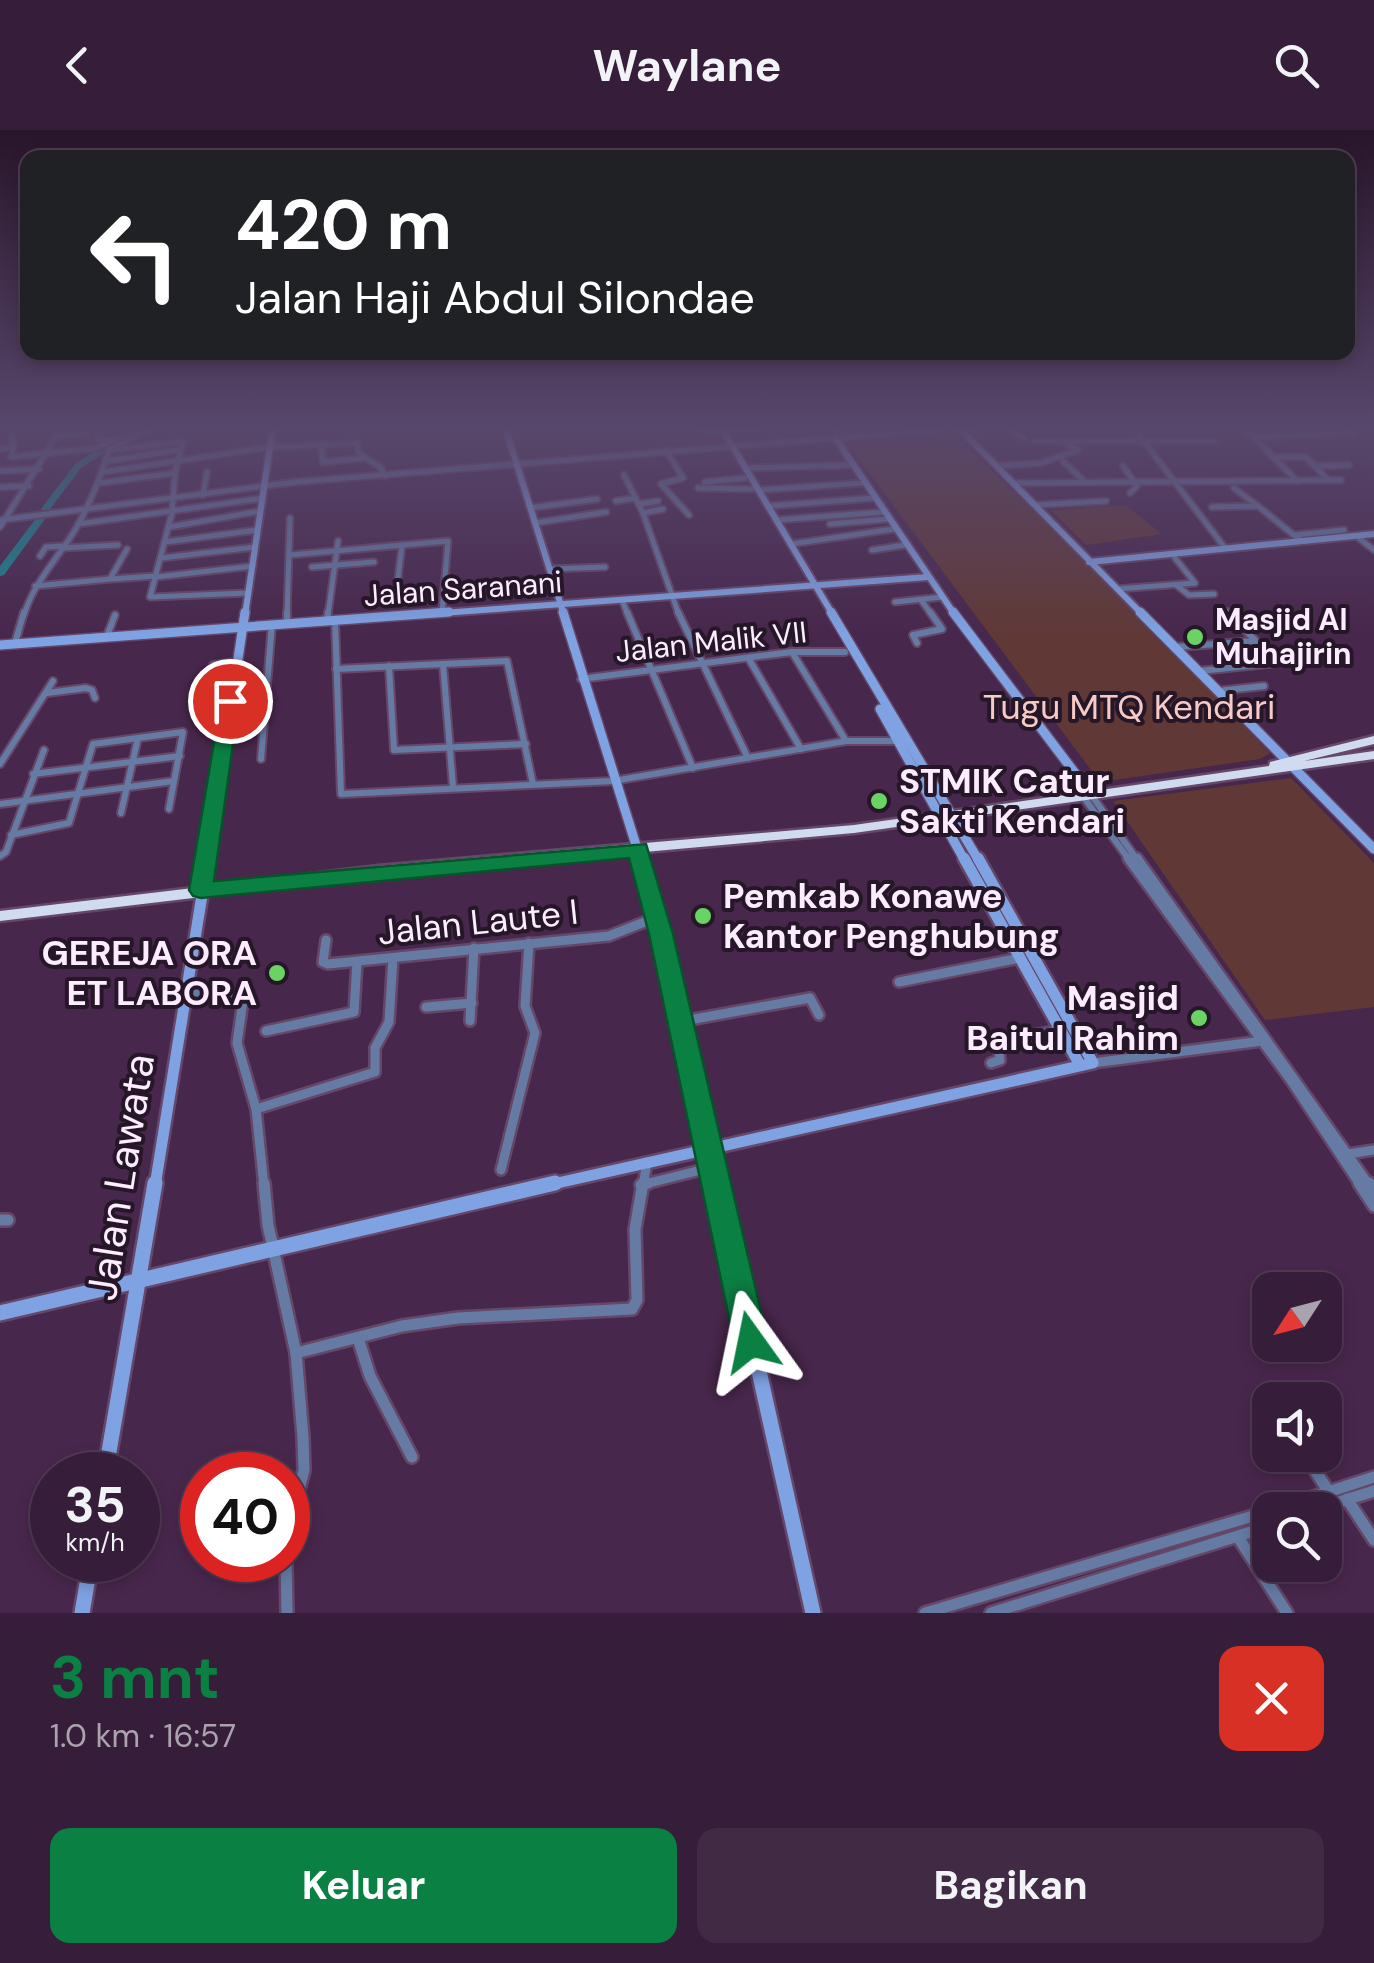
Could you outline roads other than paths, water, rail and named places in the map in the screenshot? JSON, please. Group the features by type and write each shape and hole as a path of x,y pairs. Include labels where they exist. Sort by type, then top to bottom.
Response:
{"highway":[{"path":"1290,764 1374,740"},
{"path":"0,916 201,890 854,829 1374,755"}],"street":[{"path":"1,522 20,496"},
{"path":"15,643 36,586 92,496"},
{"path":"1,522 191,496"},
{"path":"78,524 172,512 236,496"},
{"name":"Jalan Lawata","path":"109,1452 188,996 261,496"},
{"path":"527,496 657,917 813,1613"},
{"path":"635,496 672,596 748,758"},
{"path":"672,496 689,515"},
{"path":"759,496 791,544 845,652 945,814 1020,958 1086,1064"},
{"path":"1026,496 1374,849"},
{"path":"1187,496 1225,548"},
{"path":"1245,496 1298,538 1374,536"},
{"path":"173,498 150,596 155,599 247,593"},
{"path":"765,505 873,498 1374,1191"},
{"path":"530,508 598,500"},
{"path":"667,502 676,500"},
{"path":"616,501 658,501"},
{"path":"1035,506 1106,501"},
{"path":"765,505 1086,1064"},
{"path":"1212,507 1258,506"},
{"path":"643,513 664,509"},
{"path":"169,527 260,511"},
{"path":"535,524 606,512"},
{"path":"776,520 885,515"},
{"path":"830,524 885,515"},
{"path":"287,623 290,518"},
{"path":"791,544 894,529"},
{"path":"165,542 257,530"},
{"path":"1091,564 1344,530"},
{"path":"40,556 52,536"},
{"path":"1091,564 1374,536"},
{"path":"1360,539 1374,550"},
{"path":"288,554 446,540 450,543 442,612"},
{"path":"338,542 331,621 336,668 338,792 613,780 846,741 899,742"},
{"path":"46,547 118,545"},
{"path":"397,587 402,545"},
{"path":"872,550 905,545"},
{"path":"161,558 255,547"},
{"path":"111,579 127,549"},
{"path":"1117,589 1195,583 1175,558"},
{"path":"312,568 374,562"},
{"path":"36,586 253,566"},
{"path":"549,569 605,567"},
{"name":"Jalan Saranani","path":"0,645 928,576"},
{"path":"1176,585 1190,596 1214,594"},
{"path":"895,602 942,597"},
{"path":"622,600 648,670 694,768"},
{"path":"917,643 913,635 942,629 921,600"},
{"path":"1176,647 1256,641 1227,612"},
{"path":"108,636 115,615"},
{"path":"261,759 272,624"},
{"path":"792,652 846,741"},
{"name":"Jalan Malik VII","path":"581,679 792,652 845,652"},
{"path":"749,659 801,749"},
{"path":"336,668 507,661 533,784"},
{"path":"210,679 213,666 235,662"},
{"path":"1199,672 1277,663"},
{"path":"443,664 453,787"},
{"path":"389,666 392,748 526,744"},
{"path":"0,764 54,681"},
{"path":"1218,692 1264,686"},
{"path":"47,692 86,688 96,698"},
{"path":"11,835 66,825 93,744 183,732 169,809"},
{"path":"121,813 138,738"},
{"path":"0,856 6,852 21,802 44,750"},
{"path":"33,774 180,756"},
{"path":"0,804 174,781"},
{"name":"Jalan Laute I","path":"326,940 323,962 357,962 609,936 657,917"},
{"path":"501,1170 536,1033 526,1006 529,943"},
{"path":"470,1020 474,948"},
{"path":"256,1109 375,1072 375,1048 389,1022 394,958"},
{"path":"899,982 1020,958"},
{"path":"266,1031 354,1012 357,962"},
{"path":"188,996 217,991 243,1001 236,1043 256,1109 272,1248 296,1353 303,1452"},
{"path":"678,1022 810,998 818,1016"},
{"path":"426,1007 472,1003"},
{"path":"991,1063 1000,1060 998,1042 1062,1030"},
{"path":"0,1313 1086,1064 1264,1041"},
{"path":"1264,1041 1374,1206"},
{"path":"1348,1154 1374,1150"},
{"path":"296,1353 458,1318 632,1310 637,1300 634,1257 647,1162"},
{"path":"641,1185 713,1166"},
{"path":"358,1338 376,1391 412,1457"},
{"path":"1316,1472 1329,1492 1374,1478"},
{"path":"1342,1500 1374,1490"},
{"path":"1346,1499 1374,1540"},
{"path":"926,1613 1252,1516"},
{"path":"996,1612 1252,1532"},
{"path":"1238,1537 1287,1613"},
{"path":"82,1613 87,1582"},
{"path":"286,1582 287,1613"}],"waterway":[{"path":"44,511 55,496"},
{"path":"0,573 40,519"}],"place":[{"name":"Masjid Al Muhajirin","path":"1195,637"},
{"name":"STMIK Catur Sakti Kendari","path":"879,801"},
{"name":"Pemkab Konawe Kantor Penghubung","path":"703,916"},
{"name":"GEREJA ORA ET LABORA","path":"277,973"},
{"name":"Masjid Baitul Rahim","path":"1199,1018"}],"park label":[{"name":"Tugu MTQ Kendari","path":"1129,707"}]}
